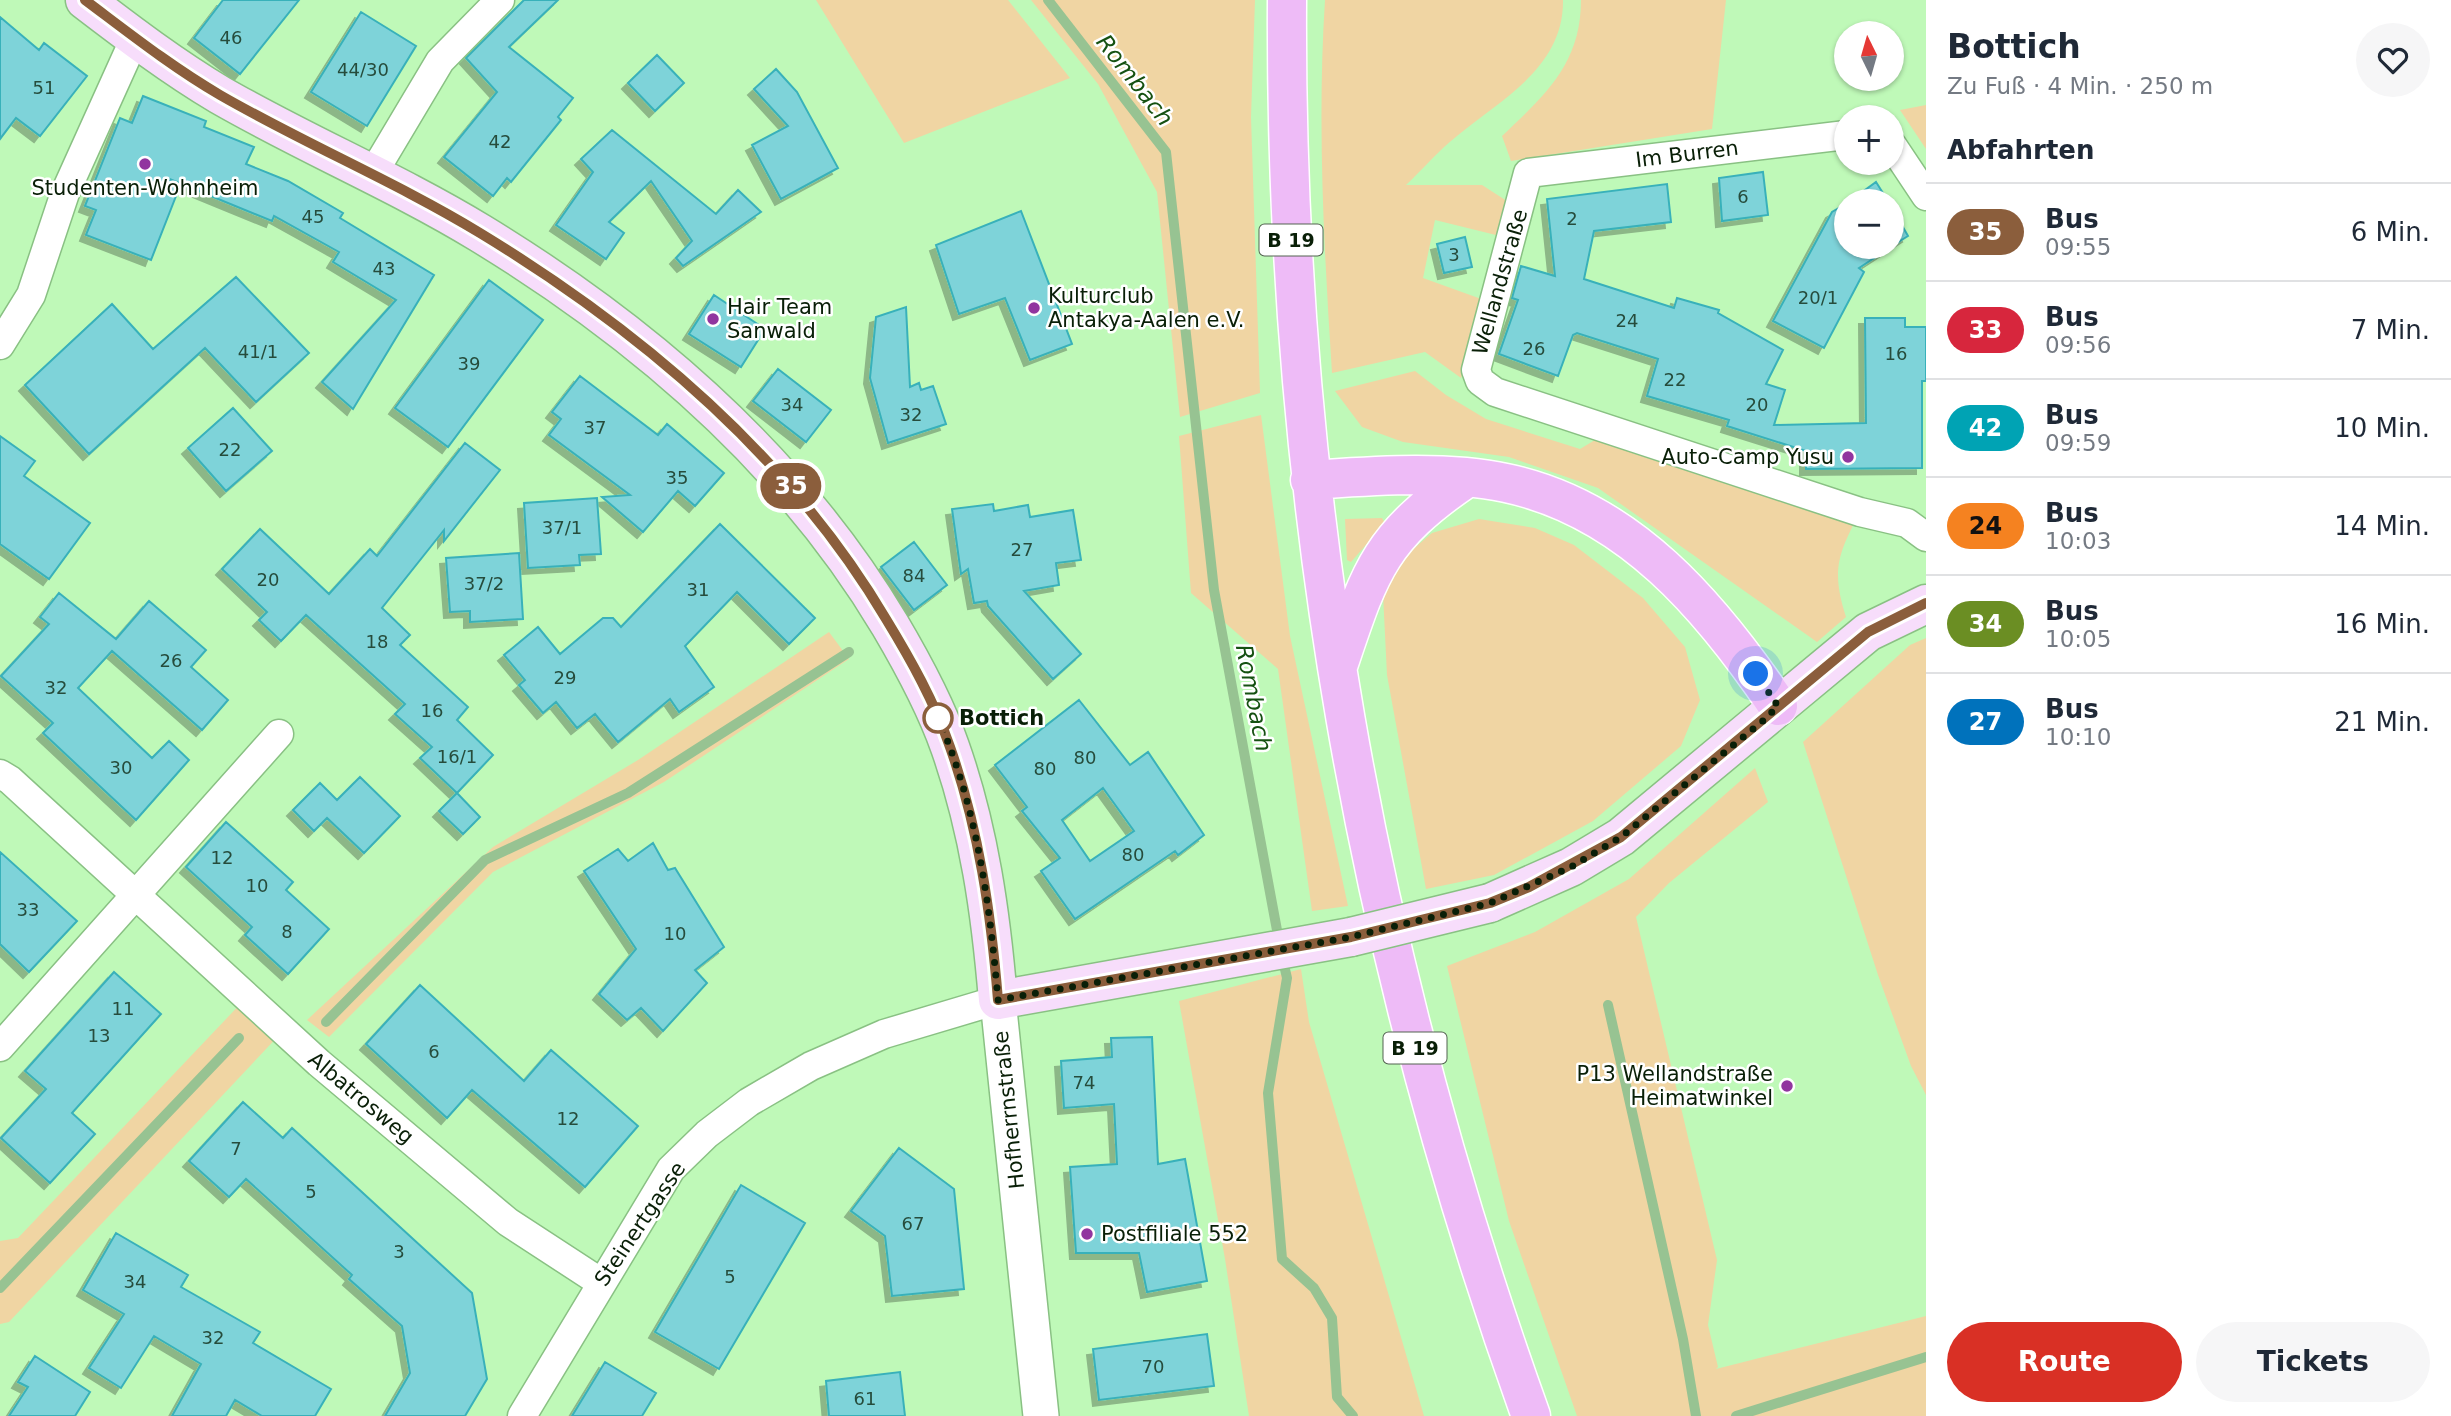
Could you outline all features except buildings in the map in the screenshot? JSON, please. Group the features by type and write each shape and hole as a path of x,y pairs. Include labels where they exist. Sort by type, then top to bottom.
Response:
{"main road":[{"path":"85,0 135,38 218,94 372,175"},
{"name":"B 19","path":"1287,0 1290,216 1310,480 1336,671 1370,855 1421,1072 1457,1195 1531,1416"},
{"name":"Hofherrnstraße","path":"372,175 436,208 529,264 690,384 742,432 790,484 862,578 921,676 950,747 970,816 990,906 998,1000"},
{"path":"1310,480 1377,476 1503,482 1542,491 1575,505 1633,542 1691,591 1778,706"},
{"path":"1336,671 1359,604 1383,552 1411,519 1465,479"},
{"path":"998,1000 1257,955 1422,922 1490,903 1571,867 1621,837 1868,632 1926,604"}],"street":[{"path":"372,175 440,61 500,0"},
{"path":"0,345 31,295 65,193 135,38"},
{"name":"Im Burren","path":"1528,173 1834,136"},
{"path":"1904,163 1926,196"},
{"name":"Wellandstraße","path":"1528,173 1478,357 1476,370 1480,381 1495,392 1860,512 1907,523 1925,535"},
{"path":"0,1047 279,734"},
{"name":"Albatrosweg","path":"0,774 10,780 283,1031 508,1222 600,1282"},
{"name":"Steinertgasse","path":"523,1416 600,1282 671,1170 707,1134 748,1102 811,1066 884,1034 998,1000"},
{"name":"Hofherrnstraße","path":"998,1000 1041,1416"}],"shaded area":[{"path":"816,0 1008,0 1070,78 904,143"},
{"path":"1031,0 1255,0 1251,117 1260,393 1180,417 1157,192 1098,84"},
{"path":"1325,0 1563,0 1561,24 1542,63 1511,94 1444,147 1406,185 1482,185 1510,203 1500,236 1435,220 1423,278 1484,300 1461,378 1425,352 1332,373 1322,140"},
{"path":"1581,0 1726,0 1712,129 1511,161 1502,136 1558,77 1575,42"},
{"path":"1926,105 1926,149 1904,116 1904,109"},
{"path":"1415,371 1446,395 1486,419 1580,449 1610,431 1860,512 1846,540 1839,563 1839,587 1846,617 1817,642 1598,488 1509,457 1403,442 1362,427 1335,391"},
{"path":"1261,415 1290,636 1348,906 1312,911 1278,669 1191,593 1179,436"},
{"path":"1382,518 1385,523 1351,562 1347,560 1345,519"},
{"path":"1479,519 1535,528 1574,545 1643,598 1685,647 1700,700 1681,746 1593,821 1494,875 1426,889 1387,675 1383,594 1397,563 1432,533"},
{"path":"829,632 849,659 664,782 493,872 329,1037 307,1020 493,847 638,760"},
{"path":"1926,638 1926,1095 1911,1066 1878,975 1803,742 1910,645"},
{"path":"1755,768 1768,802 1669,883 1636,917 1717,1260 1708,1325 1718,1367 1716,1369 1926,1316 1926,1416 1577,1416 1509,1221 1447,966 1535,932 1629,879"},
{"path":"1301,969 1309,1022 1424,1416 1249,1416 1225,1259 1179,1001"},
{"path":"246,998 283,1031 9,1322 0,1324 0,1241 18,1238"}],"waterway":[{"name":"Rombach","path":"1048,0 1166,152 1214,590 1279,941"},
{"path":"326,1022 485,860 628,793 849,652"},
{"name":"Rombach","path":"1282,956 1287,978 1268,1093 1282,1259 1314,1288 1332,1318 1337,1397 1353,1416"},
{"path":"1608,1005 1683,1339 1696,1416"},
{"path":"0,1288 239,1038"},
{"path":"1736,1416 1926,1357"}],"bus line":[{"name":"35","path":"85,0 135,38 218,94 425,202 529,264 690,384 742,432 790,484 862,578 921,676 950,747 970,816 990,906 998,1000 1257,955 1422,922 1490,903 1529,887 1571,867 1621,837 1868,632 1926,603"}],"place":[{"name":"Studenten-Wohnheim","path":"145,164"},
{"name":"Kulturclub Antakya-Aalen e.V.","path":"1034,308"},
{"name":"Hair Team Sanwald","path":"713,319"},
{"name":"Auto-Camp Yusu","path":"1848,457"},
{"name":"Bottich","path":"938,718"},
{"name":"P13 Wellandstraße Heimatwinkel","path":"1787,1086"},
{"name":"Postfiliale 552","path":"1087,1234"}],"route":[{"path":"938,718 950,747 970,816 990,906 998,1000 1257,955 1422,922 1490,903 1529,887 1571,867 1621,837 1764,720 1778,706 1756,674"}]}
